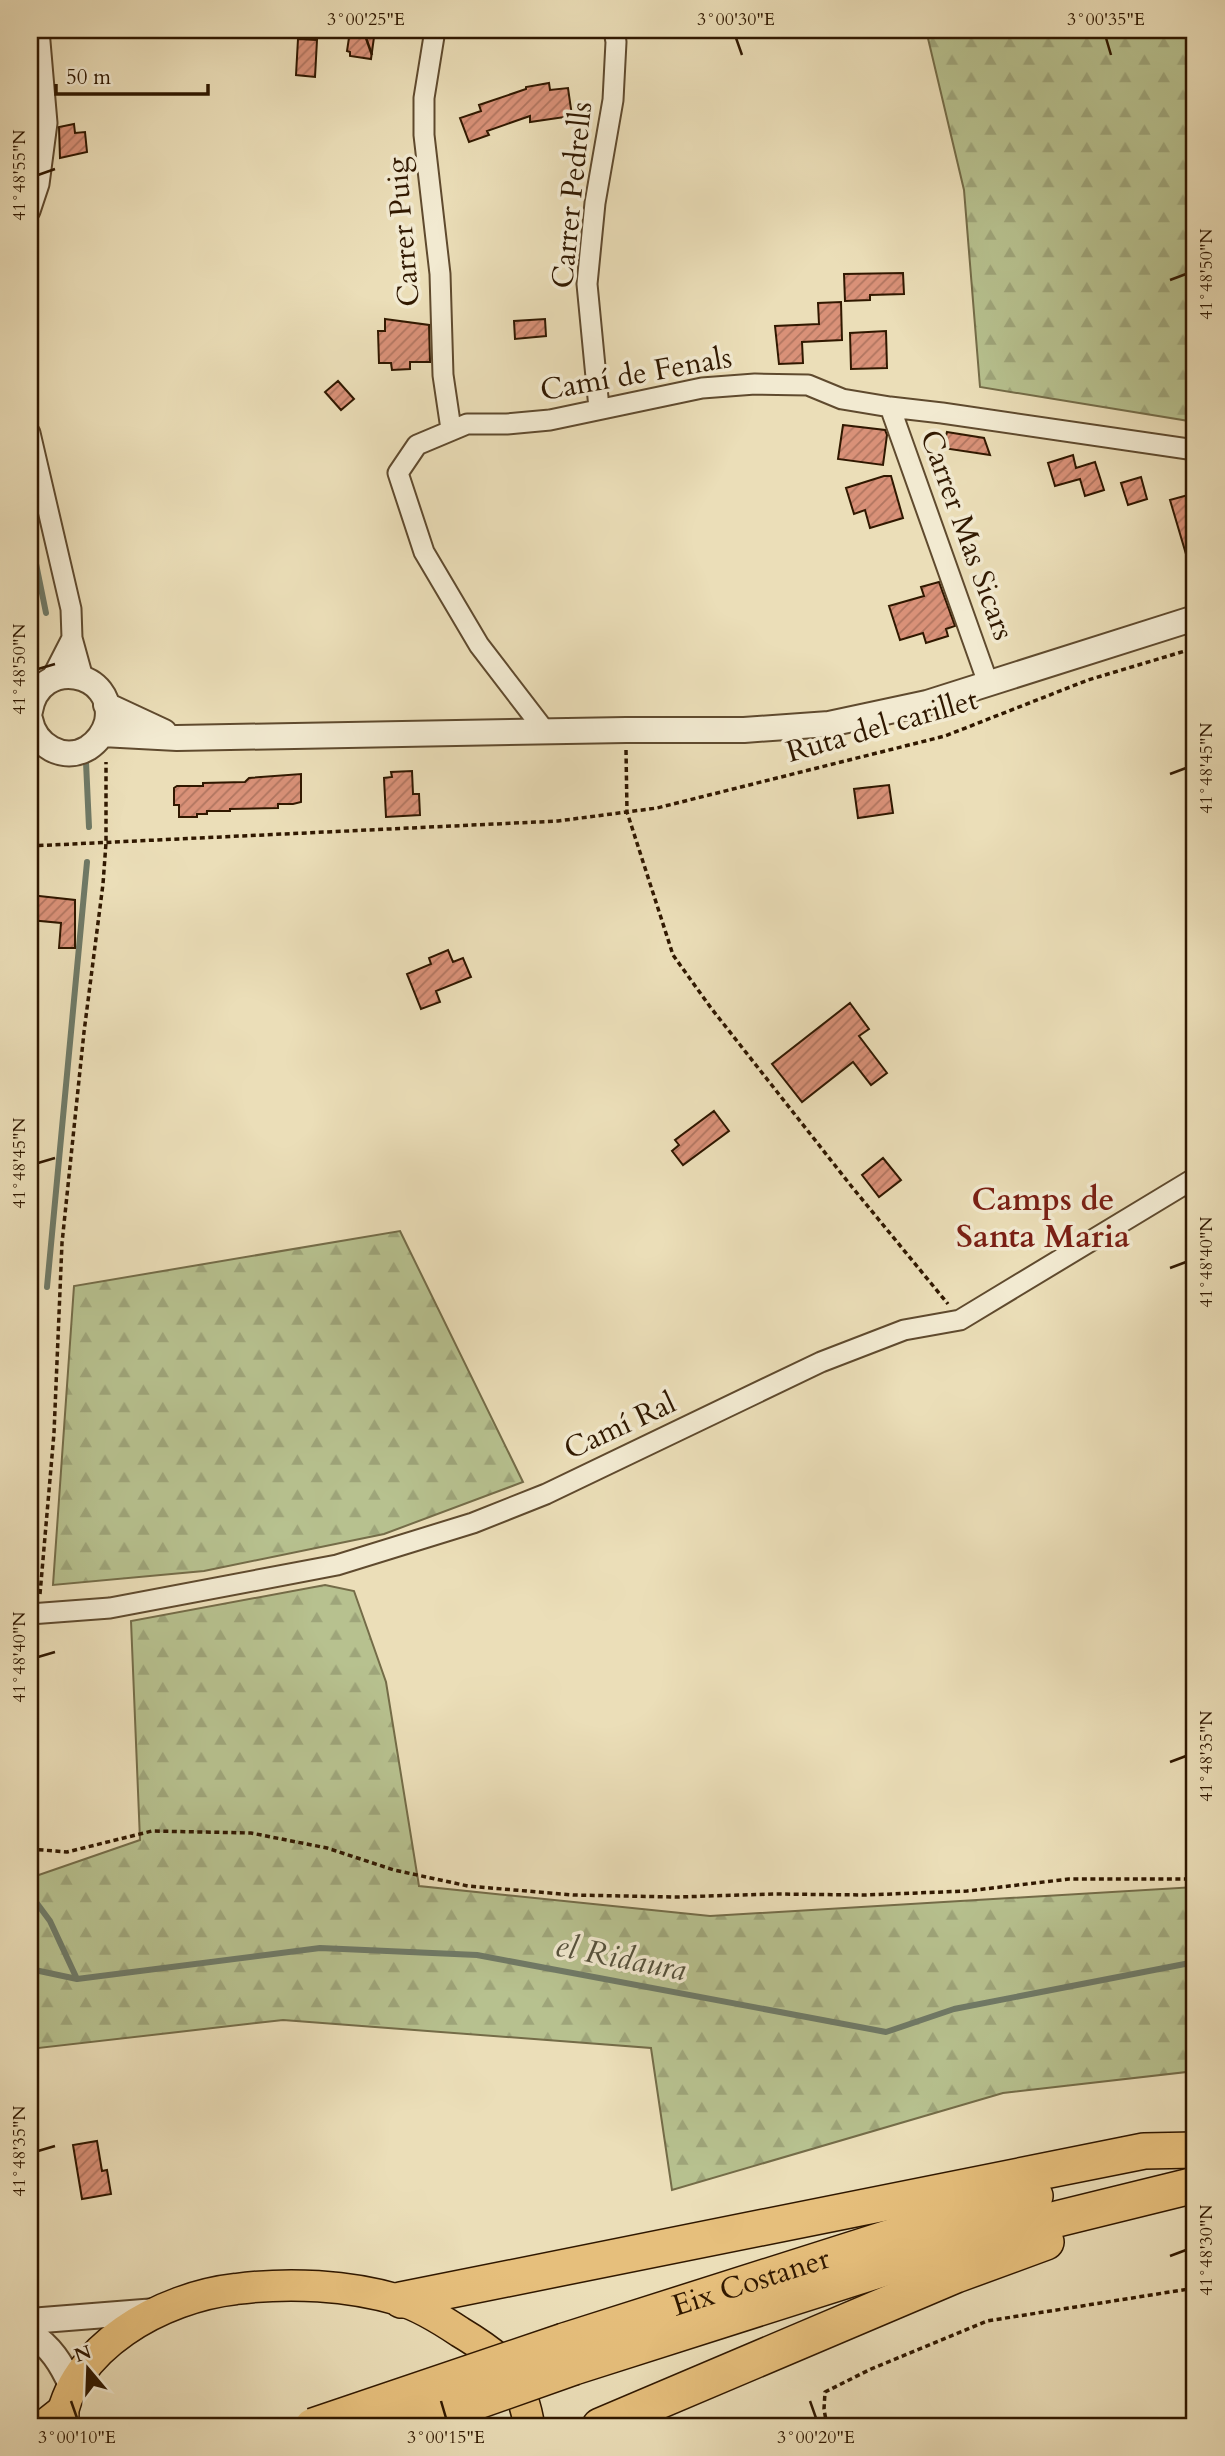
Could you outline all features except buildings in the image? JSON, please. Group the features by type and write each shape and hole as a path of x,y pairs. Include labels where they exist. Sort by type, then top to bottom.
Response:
{"highway":[{"path":"401,2300 1144,2151 1195,2150"},
{"name":"Eix Costaner","path":"407,2426 569,2354 970,2212 1195,2157"},
{"name":"Eix Costaner","path":"313,2426 976,2239 1195,2185"},
{"path":"600,2426 956,2275 1195,2192"}],"main road":[{"path":"60,2413 95,2353 124,2330 163,2310 205,2294 278,2286 336,2288 401,2300 443,2321 508,2368 527,2409 529,2426"}],"street":[{"path":"30,211 47,123 39,30"},
{"name":"Carrer Puig","path":"435,30 424,98 424,135 440,274 443,375 452,429"},
{"name":"Carrer Pedrells","path":"599,408 587,284 595,203 612,100 614,30"},
{"name":"Camí de Fenals","path":"545,731 479,645 424,552 398,473 417,445 452,429 467,424 550,420 702,388 755,384 808,385 842,398 890,407 1195,450"},
{"name":"Carrer Mas Sicars","path":"890,407 988,683"},
{"path":"30,433 71,609 72,638 83,678"},
{"path":"98,738 744,730 829,724 927,703 1195,618"},
{"path":"30,711 34,695 51,679 72,638"},
{"path":"33,732 49,748 62,753 82,751 98,738 107,720 106,705 100,692 83,678 70,675 51,679"},
{"path":"106,705 177,738"},
{"name":"Camí Ral","path":"34,1614 110,1608 337,1566 473,1523 546,1494 821,1362 904,1330 960,1320 1195,1178"},
{"path":"30,2321 163,2310"},
{"path":"30,2333 49,2347 62,2365 60,2413"}],"path":[{"name":"Ruta del carillet","path":"30,846 558,821 657,808 946,736 1088,680 1195,648"},
{"path":"626,730 627,812 673,955 711,1008 852,1187 930,1279 960,1320"},
{"path":"34,1614 54,1433 62,1244 106,843 105,754 98,738"},
{"path":"30,1849 67,1852 152,1831 251,1833 327,1848 394,1870 468,1886 586,1895 865,1895 967,1891 1080,1879 1195,1880"},
{"path":"827,2426 825,2392 871,2369 987,2321 1195,2287"}],"green space":[{"path":"926,30 1195,30 1195,422 980,387 964,190"},
{"path":"400,1231 523,1482 384,1534 204,1571 53,1585 74,1286"},
{"path":"325,1585 354,1591 386,1682 419,1886 710,1916 1195,1887 1195,2071 1003,2093 672,2190 651,2048 283,2020 30,2049 30,1878 140,1840 131,1621"}],"waterway":[{"path":"30,534 46,613"},
{"path":"86,762 89,827"},
{"path":"47,1287 87,862"},
{"path":"30,1894 50,1921 77,1979"},
{"name":"el Ridaura","path":"30,1969 77,1979 320,1948 477,1955 886,2032 954,2009 1195,1962"}],"district":[{"name":"Camps de Santa Maria","path":"1043,1218"}]}
